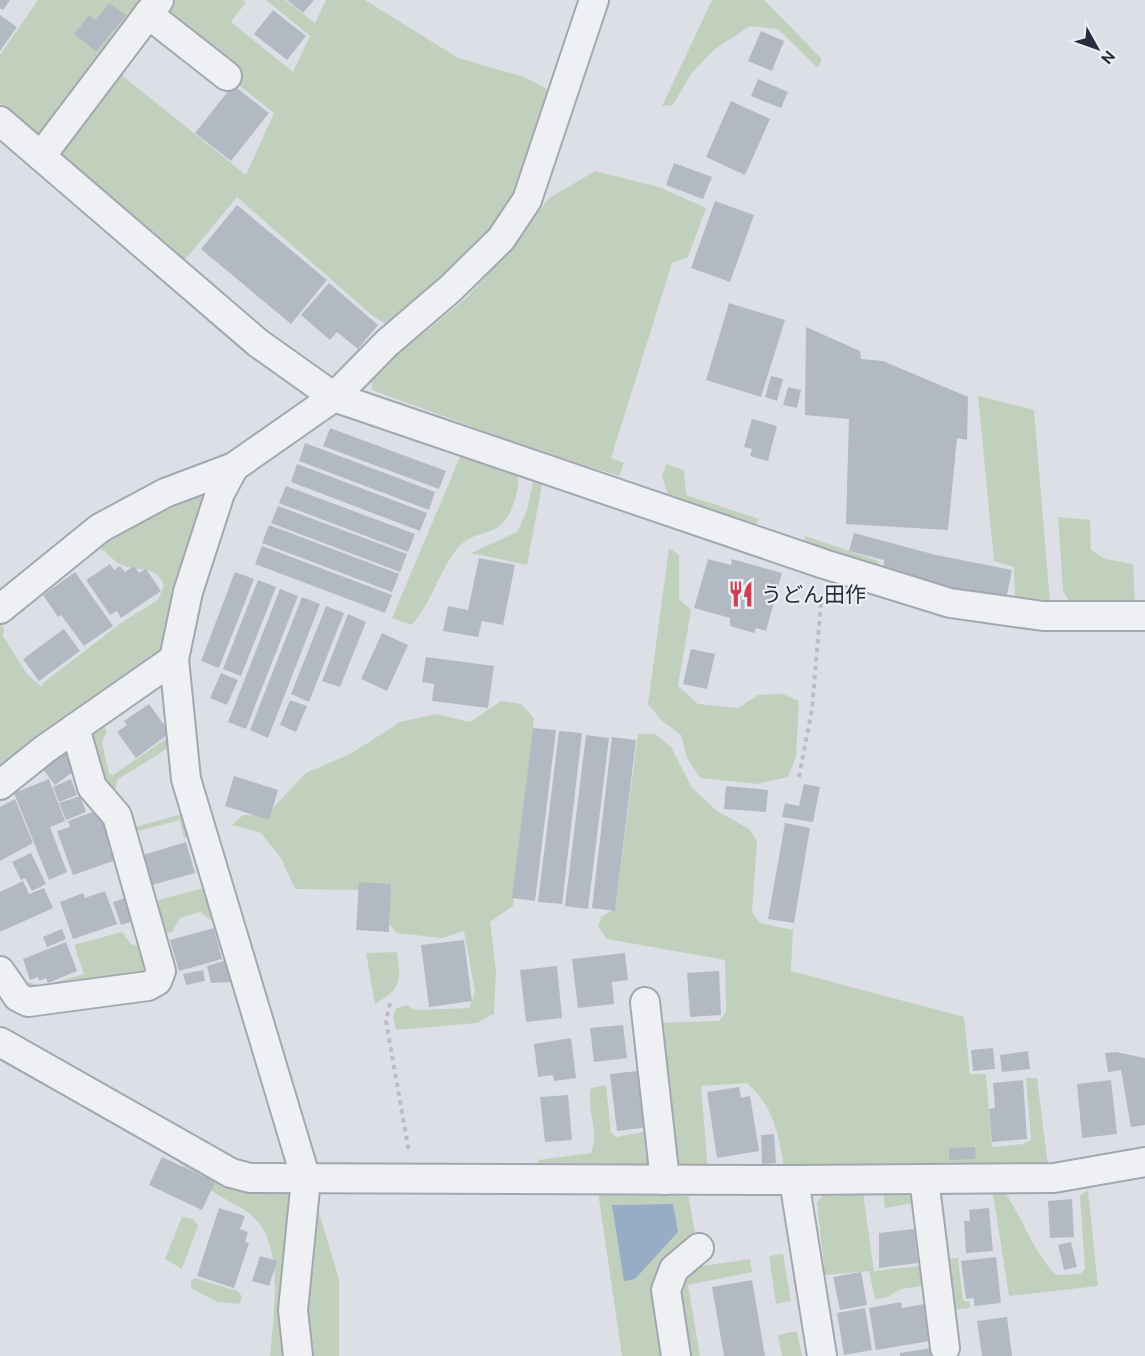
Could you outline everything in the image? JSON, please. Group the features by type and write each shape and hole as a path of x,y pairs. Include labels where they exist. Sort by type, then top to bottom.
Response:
{"street":[{"path":"0,609 100,528 165,493 234,467 334,397 387,343 450,289 501,239 527,200 594,0"},
{"path":"41,156 154,7 227,76"},
{"path":"0,121 258,344 334,397 824,564 950,603 1043,616 1145,616"},
{"path":"234,467 220,493 192,581 174,659 186,778 306,1179 293,1310 298,1356"},
{"path":"0,785 75,728 174,659"},
{"path":"0,971 18,997 28,1002 148,986 158,981 161,971 117,816 92,787 75,728"},
{"path":"645,1002 665,1180"},
{"path":"0,1042 231,1173 250,1178 665,1180 1054,1178 1145,1162"},
{"path":"924,1179 945,1348"},
{"path":"794,1180 822,1356"},
{"path":"676,1356 666,1290 674,1269 699,1248"}],"path":[{"path":"799,777 812,709 824,564"},
{"path":"390,1003 386,1021 414,1179"}],"green space":[{"path":"38,0 147,0 40,137 0,103 0,55","holes":["109,3 125,15 96,52 74,34 89,15 96,20"]},
{"path":"174,0 243,0 246,2 231,22 293,72 310,36 266,0 285,0 315,23 326,0 365,0 458,58 524,77 547,89 528,162 505,215 480,243 391,327 373,316 237,197 183,262 57,154 119,73 246,175 274,113 232,80 171,18 170,5"},
{"path":"712,0 764,0 822,59 818,68 778,29 750,26 715,49 691,74 673,105 662,106"},
{"path":"595,171 659,187 706,208 688,257 672,263 611,458 624,463 619,476 547,454 372,390 371,377 389,356 424,333 465,299 511,250 548,199"},
{"path":"978,396 1034,410 1050,602 1015,600 1014,567 994,561"},
{"path":"460,457 517,475 518,485 514,502 502,524 495,529 472,537 457,549 425,607 412,625 392,618"},
{"path":"666,464 684,470 686,495 759,519 755,525 669,497 662,477"},
{"path":"533,482 542,485 527,565 471,553 517,532 527,510"},
{"path":"198,497 207,499 171,651 0,774 0,621 4,630 3,636 27,674 42,687 43,683 121,623 158,600 164,585 160,578 150,571 126,567 118,563 101,549 100,542 115,532"},
{"path":"1058,517 1090,520 1091,550 1105,559 1133,564 1135,603 1070,602 1063,591"},
{"path":"805,536 879,561 878,569 803,545"},
{"path":"669,548 679,555 679,599 691,610 678,686 698,704 738,708 758,695 783,694 799,701 796,757 788,777 757,784 700,778 687,758 681,735 661,720 648,704"},
{"path":"165,677 171,680 174,738 168,748 117,780 116,789 109,791 100,777 91,731 96,723 104,726 107,732 102,742 109,774 113,775 170,736 169,695 154,681"},
{"path":"501,701 521,704 534,718 513,906 490,922 496,970 494,1014 477,1023 396,1030 393,1017 395,1009 406,1005 415,1010 469,1008 475,992 464,931 442,938 396,933 365,890 295,889 281,858 261,833 232,825 243,815 266,815 306,773 352,753 400,722 436,714 470,722"},
{"path":"638,734 655,734 671,747 692,788 717,811 749,829 757,841 752,912 760,923 793,930 791,971 964,1017 970,1074 986,1074 992,1147 1023,1144 1031,1140 1026,1078 1037,1078 1048,1166 784,1167 769,1111 747,1083 701,1086 708,1170 672,1171 657,1023 719,1021 726,1012 725,960 607,939 598,926 601,917 615,909"},
{"path":"182,814 188,837 184,838 180,820 134,832 128,829"},
{"path":"208,887 217,917 212,921 200,912 180,918 172,932 163,934 151,902"},
{"path":"122,932 131,944 141,947 149,977 24,993 23,981 42,986 84,974 74,945"},
{"path":"397,952 398,983 390,993 375,1004 366,953"},
{"path":"606,1085 611,1132 616,1137 649,1131 651,1166 539,1172 538,1160 591,1153 594,1129 590,1105 591,1088"},
{"path":"173,1146 314,1196 339,1279 339,1356 270,1356 275,1286 271,1251 266,1235 253,1217 212,1191 174,1158"},
{"path":"687,1189 696,1237 662,1275 663,1356 622,1356 598,1192"},
{"path":"906,1190 914,1195 914,1203 885,1208 883,1192"},
{"path":"1088,1190 1098,1286 1009,1296 993,1194 1006,1194 1041,1256 1056,1275 1080,1274 1085,1269 1080,1196"},
{"path":"824,1193 863,1193 874,1271 927,1265 929,1285 901,1289 888,1297 875,1299 869,1271 825,1275 817,1203"},
{"path":"182,1217 193,1219 198,1226 182,1269 165,1259"},
{"path":"783,1254 791,1301 776,1304 769,1256"},
{"path":"958,1258 963,1300 970,1302 970,1308 952,1310 945,1259"},
{"path":"700,1259 703,1266 750,1259 752,1272 688,1285 700,1356 684,1356 674,1292"},
{"path":"195,1278 237,1291 242,1296 240,1304 217,1302 191,1288 191,1281"},
{"path":"797,1331 802,1356 782,1356 778,1335"}],"water":[{"path":"673,1204 678,1232 635,1279 624,1281 612,1205"}],"building":[{"path":"0,0 10,0 3,10 0,8"},
{"path":"287,0 314,0 303,13"},
{"path":"109,3 126,15 96,52 74,34 89,15 96,20"},
{"path":"273,10 306,36 287,60 254,34"},
{"path":"0,15 17,27 0,51"},
{"path":"761,31 784,41 772,71 748,61"},
{"path":"758,79 788,92 781,108 751,96"},
{"path":"233,85 269,113 231,161 195,133"},
{"path":"731,101 770,119 745,175 706,157"},
{"path":"674,163 712,177 703,199 666,185"},
{"path":"715,201 754,215 730,282 691,268"},
{"path":"237,205 327,280 291,324 201,249"},
{"path":"329,283 378,325 358,349 337,332 330,340 301,315"},
{"path":"729,303 785,320 761,397 706,380"},
{"path":"806,327 860,351 861,359 883,361 968,397 967,440 957,438 948,530 846,524 849,419 805,415"},
{"path":"771,376 783,379 777,401 765,397"},
{"path":"788,387 801,390 797,408 783,405"},
{"path":"752,419 777,426 768,461 750,456 752,449 744,447"},
{"path":"330,428 446,471 439,489 323,446"},
{"path":"305,443 435,492 429,510 299,461"},
{"path":"297,464 427,513 420,531 291,482"},
{"path":"286,486 415,534 408,552 279,503"},
{"path":"278,506 407,554 400,572 271,523"},
{"path":"269,525 399,574 392,592 262,543"},
{"path":"854,533 936,555 1012,570 1006,599 930,584 883,569 884,560 849,551"},
{"path":"262,546 392,595 385,613 255,564"},
{"path":"479,558 515,565 503,625 482,621 478,637 443,631 448,606 468,610"},
{"path":"708,559 731,565 732,559 782,573 766,631 756,628 754,633 730,626 730,618 694,608"},
{"path":"110,564 114,570 120,566 125,572 134,566 139,573 146,569 161,591 121,618 117,611 110,615 86,580"},
{"path":"75,572 113,626 84,646 61,615 58,617 43,595"},
{"path":"235,572 254,579 219,668 201,661"},
{"path":"258,580 276,587 241,676 223,669"},
{"path":"280,589 298,596 246,729 228,722"},
{"path":"302,597 320,604 268,738 250,730"},
{"path":"326,606 344,613 309,702 291,694"},
{"path":"348,614 366,622 340,687 322,681"},
{"path":"64,629 80,651 39,681 23,659"},
{"path":"382,633 408,645 387,691 361,679"},
{"path":"691,649 715,654 707,689 683,684"},
{"path":"426,657 494,666 488,708 432,701 434,684 422,682"},
{"path":"221,673 238,680 227,705 210,698"},
{"path":"290,700 307,706 296,732 280,725"},
{"path":"149,704 170,733 136,758 117,732 127,725 124,721"},
{"path":"533,728 556,730 535,901 512,898"},
{"path":"559,731 582,733 562,904 538,902"},
{"path":"586,735 609,738 588,909 565,906"},
{"path":"612,737 636,740 615,911 592,908"},
{"path":"65,752 77,769 55,785 42,768"},
{"path":"234,776 278,790 269,820 225,806"},
{"path":"49,779 65,821 50,827 67,872 49,880 14,793"},
{"path":"71,779 77,795 59,802 53,787"},
{"path":"804,784 820,787 813,822 782,817 785,803 799,806"},
{"path":"726,786 768,790 766,812 724,809"},
{"path":"80,796 86,812 66,820 59,803"},
{"path":"15,799 33,843 0,861 0,807"},
{"path":"98,810 116,860 73,875 57,831 70,827 68,821"},
{"path":"785,823 810,828 794,923 768,919"},
{"path":"186,842 195,873 152,885 143,855"},
{"path":"31,853 46,884 32,891 25,878 21,880 12,862"},
{"path":"23,881 29,894 44,888 53,908 0,932 0,892"},
{"path":"359,882 391,884 389,932 356,930"},
{"path":"105,891 117,924 73,939 60,902 83,893 85,898"},
{"path":"128,897 136,920 121,925 113,902"},
{"path":"214,928 222,959 179,971 170,940"},
{"path":"62,929 66,939 47,947 43,937"},
{"path":"464,940 472,1001 429,1007 421,945"},
{"path":"66,942 77,971 48,983 46,978 39,981 38,977 30,980 23,959"},
{"path":"625,953 628,980 612,982 614,1004 578,1008 572,959"},
{"path":"224,961 231,982 211,983 207,966"},
{"path":"557,966 562,1018 526,1022 520,970"},
{"path":"203,970 205,981 186,985 183,974"},
{"path":"719,971 721,1015 690,1017 687,973"},
{"path":"623,1025 627,1058 594,1062 590,1028"},
{"path":"571,1038 576,1078 554,1081 553,1075 538,1077 534,1044"},
{"path":"993,1048 995,1069 973,1071 971,1050"},
{"path":"1028,1051 1030,1069 1002,1072 1000,1055"},
{"path":"1116,1052 1145,1058 1145,1125 1131,1127 1121,1070 1108,1072 1105,1053"},
{"path":"637,1071 639,1083 644,1083 649,1127 617,1131 610,1074"},
{"path":"1023,1080 1027,1139 992,1142 989,1109 995,1108 993,1083"},
{"path":"1111,1080 1117,1134 1082,1138 1077,1084"},
{"path":"739,1087 741,1098 750,1096 759,1151 717,1158 707,1092"},
{"path":"568,1095 572,1140 545,1142 540,1097"},
{"path":"774,1134 776,1163 762,1164 761,1135"},
{"path":"975,1147 976,1159 949,1160 949,1148"},
{"path":"162,1157 215,1182 202,1210 149,1185"},
{"path":"1072,1199 1074,1237 1050,1238 1048,1201"},
{"path":"219,1208 245,1216 240,1229 248,1232 245,1242 249,1243 234,1288 197,1276"},
{"path":"989,1208 993,1251 966,1253 964,1221 970,1221 969,1210"},
{"path":"914,1229 918,1263 879,1268 879,1233"},
{"path":"1071,1242 1077,1267 1064,1270 1058,1245"},
{"path":"260,1256 277,1261 269,1286 252,1281"},
{"path":"996,1257 1001,1303 974,1306 974,1298 966,1299 961,1261"},
{"path":"861,1272 867,1305 840,1310 833,1277"},
{"path":"752,1280 765,1356 724,1356 712,1287"},
{"path":"901,1302 902,1308 930,1303 936,1340 876,1350 869,1308"},
{"path":"865,1308 872,1350 844,1355 837,1313"},
{"path":"1007,1317 1012,1356 982,1356 977,1321"},
{"path":"938,1347 939,1356 900,1356 900,1353"}],"place":[{"name":"うどん田作","path":"741,594"}]}
